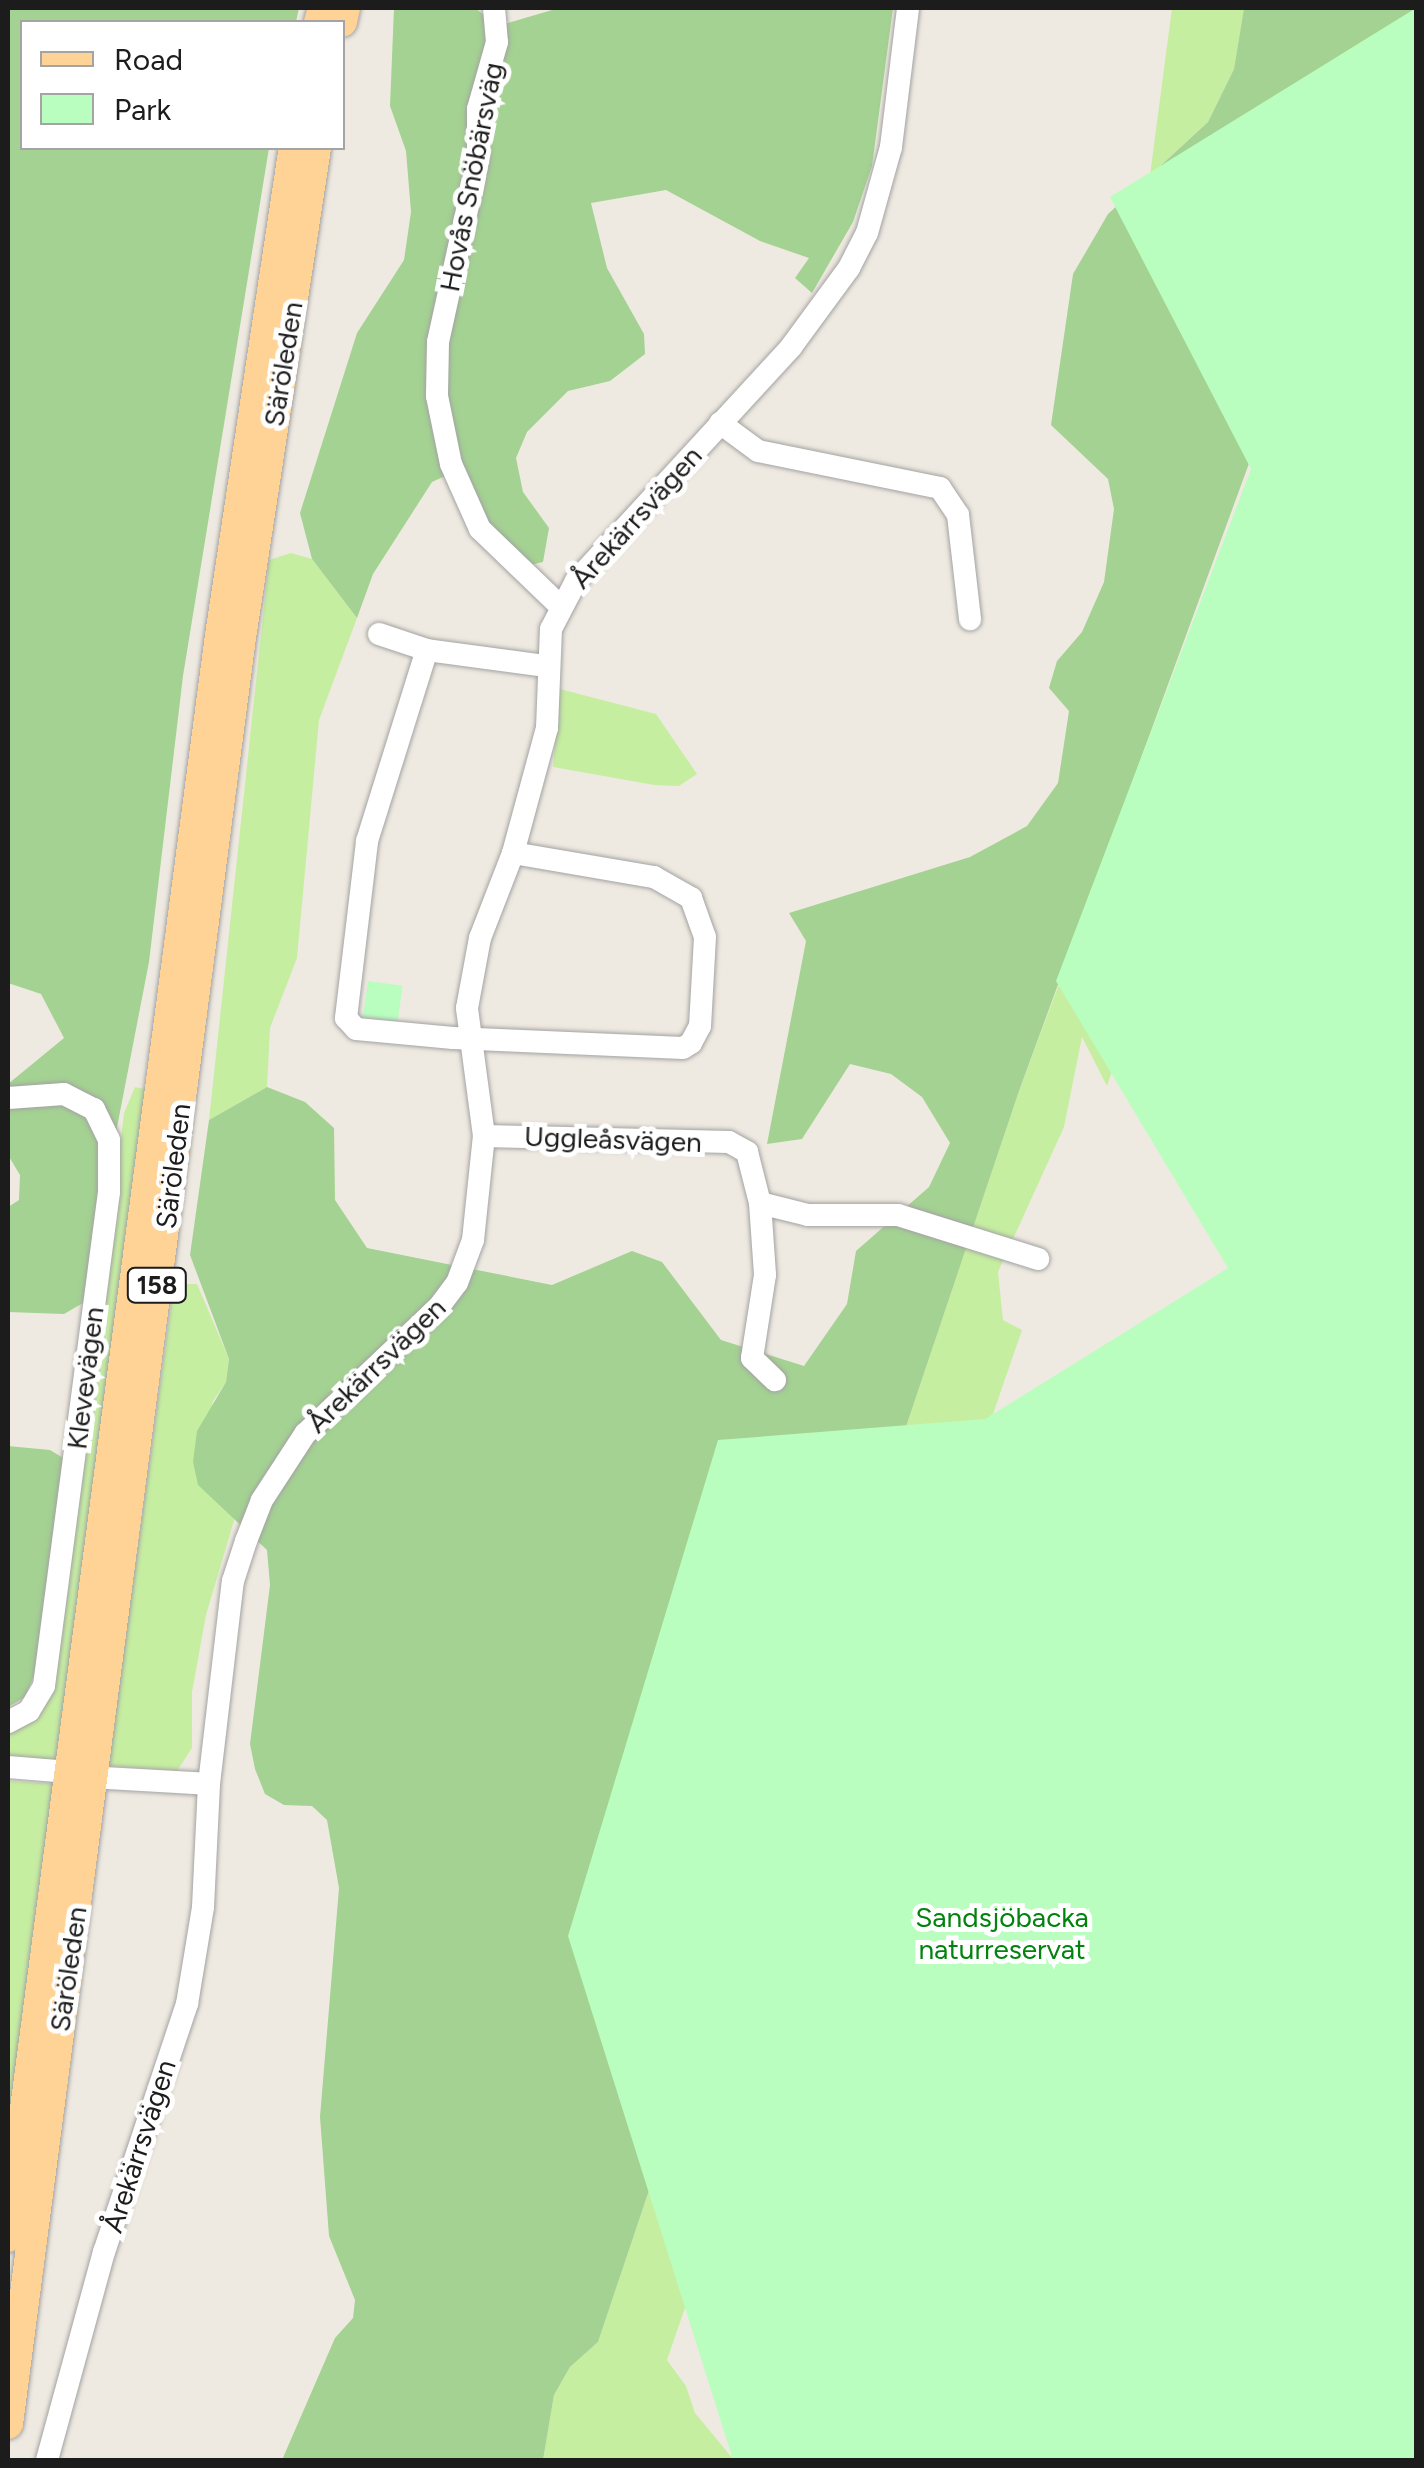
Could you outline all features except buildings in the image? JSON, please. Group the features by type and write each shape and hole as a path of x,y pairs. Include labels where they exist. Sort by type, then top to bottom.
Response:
{"main road":[{"name":"Säröleden","path":"8,2237 219,642 294,150"},
{"name":"Säröleden","path":"8,2424 240,644 316,150"}],"street":[{"name":"Hovås Snöbärsväg","path":"494,8 497,42 478,109 478,160 465,234 438,342 437,396 451,464 480,530 560,606"},
{"name":"Årekärrsvägen","path":"46,2460 104,2252 187,2004 203,1907 209,1784 233,1581 262,1500 329,1406 457,1283 479,1212 484,1136 468,1038 472,969 513,852 547,728 544,666 560,606 798,338 863,242 891,147 908,8"},
{"path":"720,423 758,451 940,488 958,515 970,619"},
{"path":"379,634 427,650 544,666"},
{"path":"427,650 368,841 346,1018 356,1029 683,1048 700,1026 705,938 702,918 684,892 654,877 513,852"},
{"name":"Klevevägen","path":"8,1098 74,1096 101,1117 109,1140 109,1192 48,1666 36,1704 8,1722"},
{"name":"Uggleåsvägen","path":"484,1136 736,1144 747,1152 760,1203 765,1297 752,1358 775,1380"},
{"path":"760,1203 808,1215 898,1215 1038,1259"},
{"path":"8,1767 57,1771"},
{"path":"106,1778 209,1784"}],"green space":[{"path":"8,8 299,8 296,20 20,20 20,150 269,150 183,676 149,962 83,1303 64,1314 8,1312 8,1207 19,1200 20,1175 8,1155 8,1084 64,1038 41,994 8,983"},
{"path":"394,8 475,8 498,26 552,10 893,8 872,166 853,222 812,293 795,278 809,258 760,241 666,190 591,203 607,268 644,334 645,354 610,381 568,391 527,432 516,458 523,492 549,528 543,562 526,566 487,527 465,467 432,482 373,574 357,618 312,559 300,513 357,333 404,260 411,212 406,151 390,106"},
{"path":"1172,8 1244,8 1234,69 1208,122 1150,175"},
{"path":"1244,8 1416,8 1019,1091 598,2342 570,2367 554,2395 543,2460 282,2460 335,2338 353,2318 355,2300 329,2236 320,2117 339,1888 327,1820 312,1806 284,1805 265,1794 255,1769 250,1744 270,1585 267,1550 198,1485 193,1462 197,1431 226,1382 229,1359 190,1255 209,1120 267,1087 305,1102 334,1128 335,1200 367,1248 552,1285 632,1251 662,1262 721,1340 804,1366 847,1304 856,1251 929,1187 950,1143 922,1097 891,1074 850,1064 802,1139 767,1144 806,941 789,913 970,857 1027,826 1058,783 1069,711 1049,688 1057,661 1082,632 1104,582 1114,509 1108,479 1051,425 1073,274 1108,214 1208,122 1234,69"},
{"name":"Sandsjöbacka naturreservat","path":"1416,8 1416,2460 733,2460 568,1936 718,1440 985,1419 1228,1268 1056,981 1251,469 1110,197"},
{"path":"1269,424 1319,473 1107,1086 1082,1037 1064,1127 998,1272 1003,1320 1022,1330 667,2360 686,2386 695,2413 734,2460 543,2460 554,2395 570,2367 598,2342 1019,1091"},
{"path":"291,553 312,559 357,618 319,720 297,958 270,1028 267,1087 209,1120 269,560"},
{"path":"560,689 656,714 697,774 679,786 654,785 553,767"},
{"path":"368,981 403,986 398,1022 363,1017"},
{"path":"135,1087 150,1090 61,1765 8,1758 8,1729 34,1719 100,1315 124,1113"},
{"path":"174,1284 197,1284 229,1359 226,1382 213,1401 198,1485 235,1517 206,1615 192,1692 192,1748 177,1771 108,1766"},
{"path":"8,1446 50,1450 65,1459 39,1664 25,1697 8,1707"},
{"path":"8,1781 59,1784 8,2163"}]}
